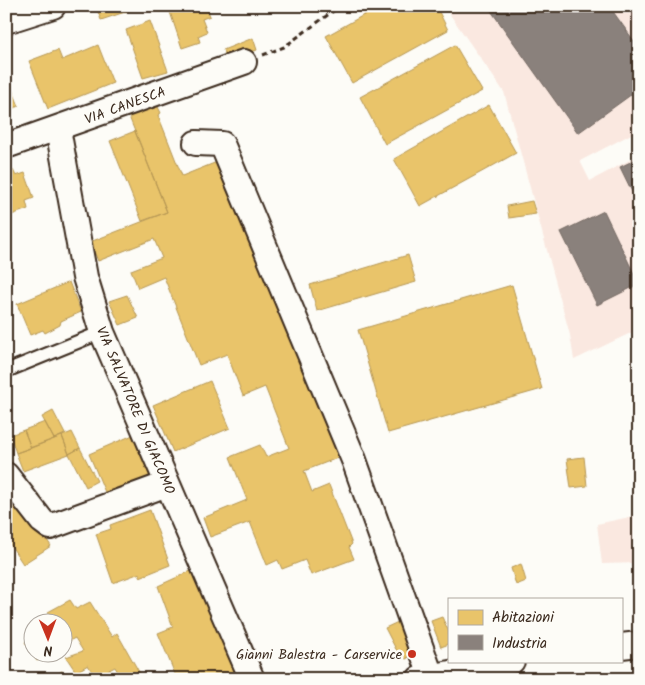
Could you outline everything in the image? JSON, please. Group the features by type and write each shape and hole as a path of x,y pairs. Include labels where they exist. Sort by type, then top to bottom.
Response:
{"street":[{"path":"6,21 53,6"},
{"name":"VIA CANESCA","path":"6,146 244,62"},
{"name":"VIA SALVATORE DI GIACOMO","path":"58,129 85,278 102,332 252,679"},
{"path":"196,143 222,144 354,460 425,677 507,662"},
{"path":"6,475 42,521 50,526 168,484"},
{"path":"622,646 639,644"}],"lane":[{"path":"6,372 102,332"}],"path":[{"path":"244,62 284,47 340,6"}],"shaded area":[{"path":"444,6 639,6 639,130 580,161 590,181 639,155 639,329 574,360 570,335 504,92"},
{"path":"639,515 639,563 602,564 597,524"}],"building: Abitazioni":[{"path":"96,6 133,6 134,9 101,20"},
{"path":"168,6 206,6 210,16 202,19 207,32 198,36 200,42 182,48"},
{"path":"380,6 436,6 448,30 352,83 326,36"},
{"path":"150,21 168,71 143,78 126,30"},
{"path":"253,38 257,50 228,61 223,50"},
{"path":"98,45 113,83 48,109 29,61 58,50 62,60"},
{"path":"455,45 482,91 385,144 360,97"},
{"path":"10,84 19,106 6,111 6,86"},
{"path":"156,103 161,113 158,115 182,176 222,160 340,457 304,471 312,492 329,485 352,544 349,547 354,559 311,575 305,560 282,569 278,560 267,565 250,522 210,537 203,518 247,500 230,457 260,445 266,457 289,448 265,387 243,396 227,354 199,365 164,277 138,288 131,270 162,258 154,239 98,261 90,242 167,212 128,114"},
{"path":"489,105 516,153 420,206 394,159"},
{"path":"135,131 167,212 142,221 110,141"},
{"path":"13,170 16,176 25,173 34,198 26,201 28,209 6,217 6,173"},
{"path":"532,201 536,214 509,218 507,206"},
{"path":"408,255 416,282 317,311 310,285"},
{"path":"69,282 81,312 61,321 60,325 45,333 43,330 30,335 17,304"},
{"path":"512,285 542,389 388,433 358,330"},
{"path":"127,295 138,318 120,325 109,301"},
{"path":"210,381 230,428 173,452 153,405"},
{"path":"53,411 65,434 54,439 42,417"},
{"path":"45,422 54,439 31,448 24,430"},
{"path":"24,430 31,448 16,453 10,435"},
{"path":"72,432 80,448 69,454 62,436"},
{"path":"133,435 152,480 107,497 89,454"},
{"path":"62,436 69,454 23,471 16,453"},
{"path":"80,448 97,481 86,487 69,454"},
{"path":"584,457 587,486 571,488 567,459"},
{"path":"15,492 51,546 23,564 6,538 6,497"},
{"path":"150,510 170,565 140,577 140,573 113,583 96,534 111,529 110,525"},
{"path":"521,564 526,581 516,585 511,568"},
{"path":"193,570 238,679 177,679 158,633 173,627 158,586"},
{"path":"70,600 76,609 90,602 112,637 117,633 143,679 122,679 115,667 95,677 88,665 76,672 69,662 72,662 72,655 83,651 75,638 72,640 72,612 48,612"},
{"path":"442,617 448,630 448,644 441,647 431,621"},
{"path":"398,622 411,648 407,659 400,657 385,628"},
{"path":"62,671 66,679 49,679"}],"building: Industria":[{"path":"492,6 609,6 639,48 639,89 578,133 489,8"},
{"path":"639,158 639,206 620,167"},
{"path":"604,211 639,284 597,305 561,232"}],"waterway":[{"path":"627,679 639,677"}],"place":[{"name":"Gianni Balestra - Carservice","path":"412,654"}]}
